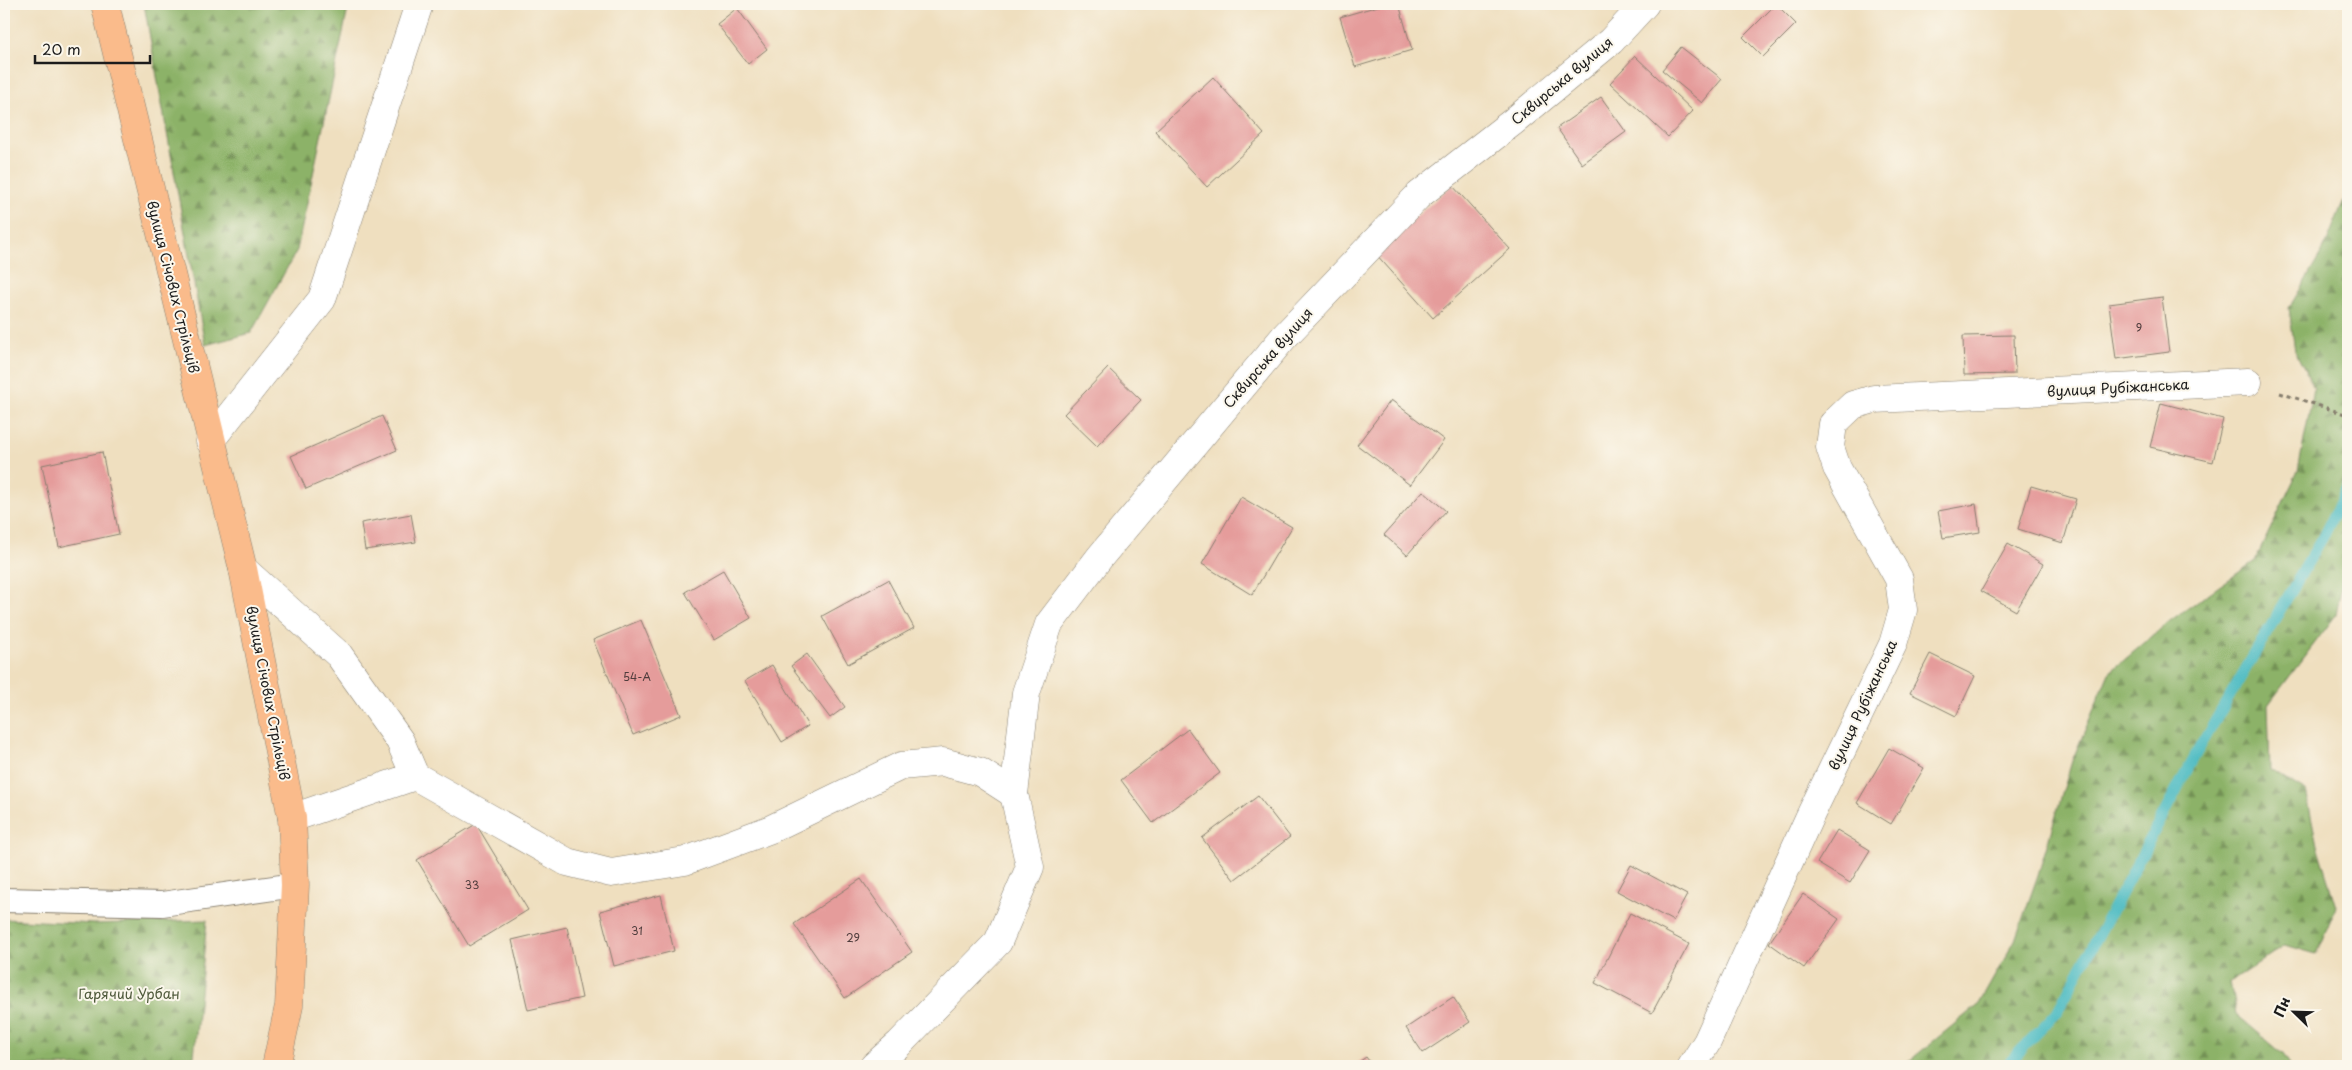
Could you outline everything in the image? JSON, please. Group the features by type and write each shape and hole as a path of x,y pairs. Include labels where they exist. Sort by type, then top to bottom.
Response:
{"main road":[{"name":"вулиця Січових Стрільців","path":"106,4 210,441 243,569 292,818 296,885 289,1006 276,1066"}],"street":[{"path":"210,441 322,299 419,4"},
{"name":"Сквирська вулиця","path":"874,1066 899,1044 998,942 1030,867 1014,794 1026,693 1049,624 1100,557 1284,337 1419,195 1514,122 1611,41 1645,4"},
{"name":"вулиця Рубіжанська","path":"1692,1066 1706,1042 1809,818 1893,644 1903,610 1899,579 1837,468 1830,447 1833,424 1853,405 1874,399 2248,382"},
{"name":"вулиця Січових Стрільців","path":"243,569 339,655 400,741 415,776"},
{"path":"292,818 415,776 567,862 611,873 685,861 771,830 901,766 943,762 980,772 1014,794"}],"lane":[{"path":"4,900 162,904 296,885"}],"path":[{"path":"2248,382 2348,415"}],"green space":[{"path":"144,4 349,4 297,250 251,333 205,345"},
{"path":"2348,190 2348,569 2344,574 2336,615 2268,705 2270,770 2306,791 2317,845 2336,907 2316,954 2285,945 2230,982 2236,1014 2283,1054 2291,1066 1903,1066 1979,1004 2015,940 2038,875 2072,761 2109,673 2171,620 2255,561 2298,471 2314,388 2295,351 2289,308 2324,249"},
{"name":"Гарячий Урбан","path":"4,919 94,924 207,920 193,1066 4,1066"}],"building":[{"path":"1385,4 1399,4 1412,50 1355,67 1340,17"},
{"path":"1776,4 1796,24 1763,57 1743,37"},
{"path":"737,8 767,49 748,64 717,24"},
{"path":"1681,47 1722,79 1702,103 1662,70"},
{"path":"1635,56 1693,111 1668,137 1610,83"},
{"path":"1213,77 1264,134 1207,187 1155,131"},
{"path":"1601,97 1626,132 1582,164 1557,128"},
{"path":"1452,185 1510,249 1433,318 1375,253"},
{"path":"2162,297 2169,352 2116,359 2109,304"},
{"path":"2014,335 2015,374 1964,375 1963,336"},
{"path":"1108,368 1141,400 1097,446 1064,414"},
{"path":"1391,400 1444,440 1410,485 1357,445"},
{"path":"2161,403 2223,419 2213,462 2150,447"},
{"path":"382,416 397,450 306,489 291,456"},
{"path":"102,452 119,534 59,547 42,465"},
{"path":"2031,486 2076,499 2063,543 2018,529"},
{"path":"1423,491 1446,511 1407,555 1384,535"},
{"path":"1241,497 1292,527 1252,595 1202,564"},
{"path":"1976,504 1980,532 1943,538 1938,511"},
{"path":"411,514 416,542 365,550 361,523"},
{"path":"2008,544 2043,564 2016,611 1981,591"},
{"path":"723,570 751,618 714,640 685,592"},
{"path":"888,580 914,628 848,664 822,616"},
{"path":"641,620 681,715 633,735 593,640"},
{"path":"807,654 845,707 830,718 791,666"},
{"path":"1930,654 1975,676 1956,716 1910,693"},
{"path":"772,665 808,726 782,742 745,681"},
{"path":"1188,729 1220,773 1153,823 1121,780"},
{"path":"1889,748 1924,768 1891,824 1857,803"},
{"path":"1258,796 1290,837 1234,880 1202,838"},
{"path":"476,824 528,910 469,946 417,860"},
{"path":"1837,830 1870,850 1850,883 1817,863"},
{"path":"1631,865 1687,895 1673,921 1617,891"},
{"path":"861,879 912,952 845,998 794,924"},
{"path":"1803,894 1839,919 1804,968 1769,943"},
{"path":"661,895 674,951 614,966 600,911"},
{"path":"1630,913 1689,944 1652,1013 1595,983"},
{"path":"567,927 582,998 528,1010 512,940"},
{"path":"1453,997 1470,1022 1423,1053 1406,1028"},
{"path":"1366,1057 1373,1066 1353,1066"}],"waterway":[{"path":"2006,1066 2057,1012 2197,752 2324,535 2348,486"}]}
